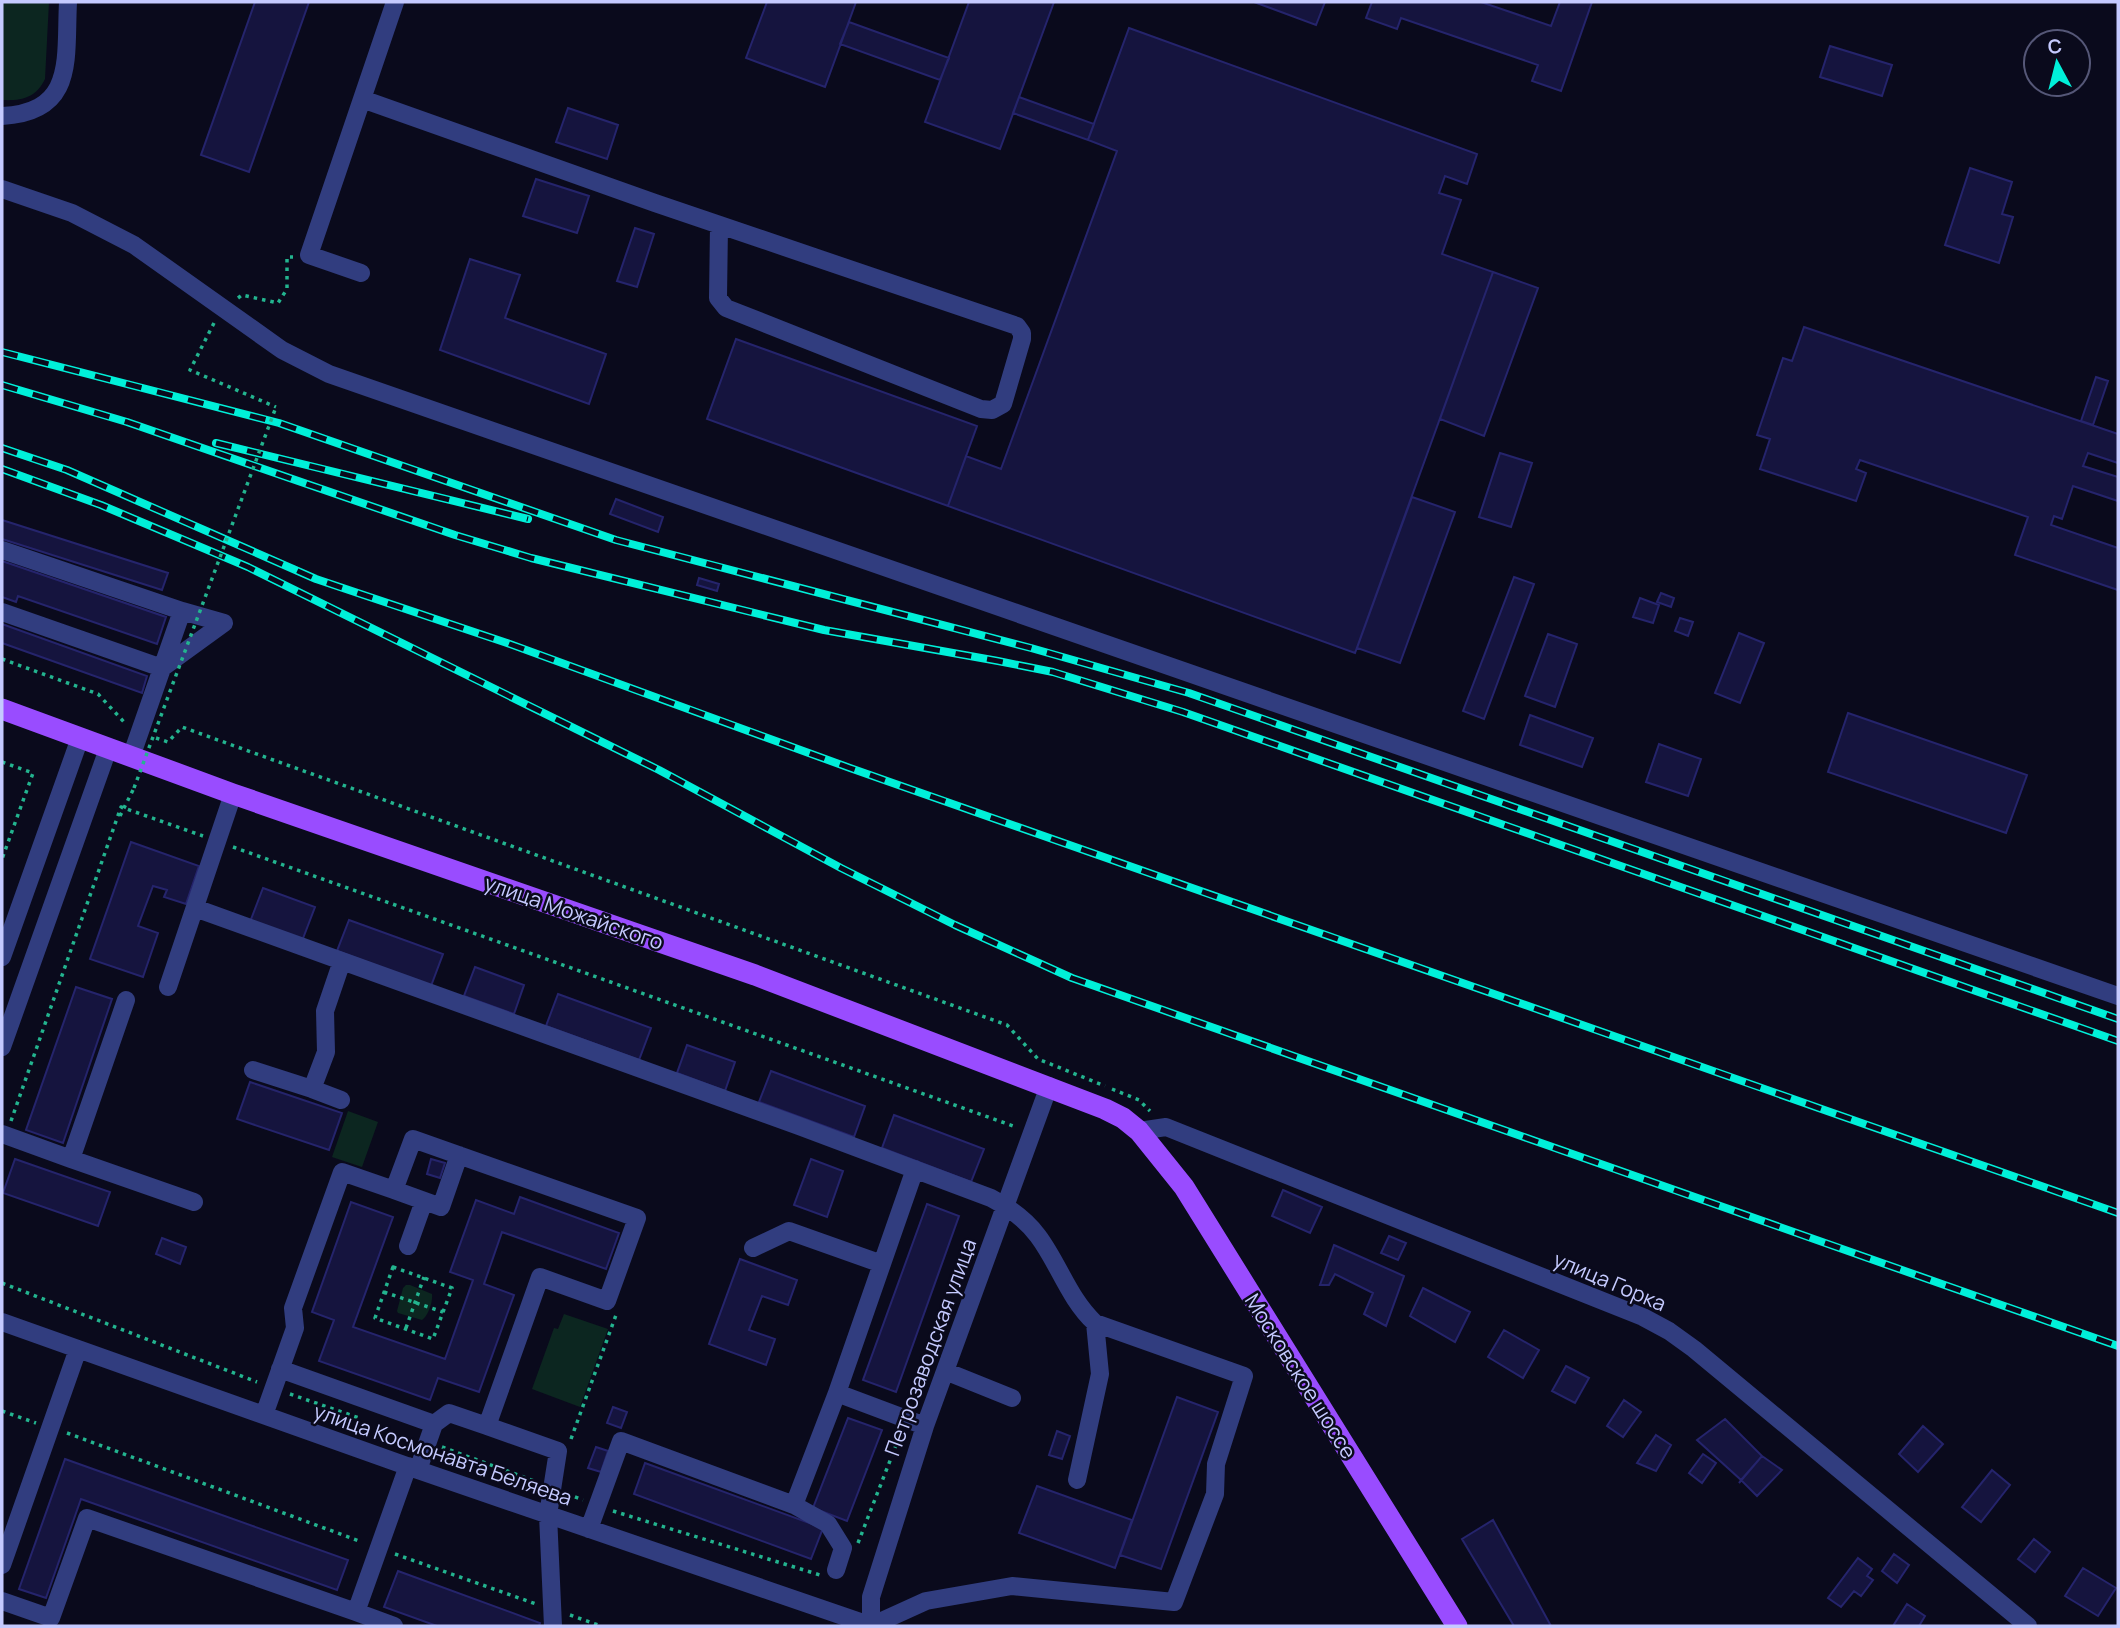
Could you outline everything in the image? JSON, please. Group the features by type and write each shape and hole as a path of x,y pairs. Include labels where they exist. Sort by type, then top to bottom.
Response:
{"main road":[{"name":"улица Можайского","path":"2,709 233,794 755,975 1049,1086 1114,1113 1139,1131"},
{"name":"Московское шоссе","path":"1139,1131 1184,1188 1457,1626"}],"street":[{"path":"2,116 34,110 43,106 55,94 63,79 68,2"},
{"path":"361,272 309,255 395,2"},
{"path":"362,99 719,225 1017,326 1022,333 1022,339 1003,404 992,410 981,409 726,308 718,298 719,225"},
{"path":"2,189 72,213 134,245 282,349 329,374 2118,996"},
{"path":"2,550 223,623 162,668"},
{"path":"131,757 181,611"},
{"path":"2,612 162,668"},
{"path":"3,951 79,738"},
{"path":"2,1047 108,748"},
{"path":"168,987 233,794"},
{"path":"195,908 799,1126 1005,1205 1037,1234 1077,1304 1095,1323 1244,1376 1216,1464 1215,1494 1174,1602 1012,1586 926,1601 871,1626"},
{"path":"312,1089 326,1052 325,1011 342,961"},
{"path":"71,1159 126,1000"},
{"path":"253,1070 341,1100"},
{"name":"Петрозаводская улица","path":"871,1626 872,1597 925,1426 1049,1086"},
{"path":"1139,1131 1166,1127"},
{"name":"улица Горка","path":"1166,1127 1643,1317 1669,1331 1704,1357 2028,1626"},
{"path":"4,1135 194,1202"},
{"path":"394,1191 413,1139 637,1218 607,1301 540,1277 487,1426"},
{"path":"264,1415 295,1328 293,1308 342,1172 441,1207 459,1155"},
{"path":"794,1505 837,1393 915,1169"},
{"path":"408,1246 424,1201"},
{"path":"753,1248 789,1231 882,1264"},
{"name":"улица Космонавта Беляева","path":"2,1322 871,1626"},
{"path":"1077,1480 1100,1374 1095,1323"},
{"path":"2,1565 78,1349"},
{"path":"280,1369 434,1424"},
{"path":"945,1371 1012,1398"},
{"path":"837,1393 925,1426"},
{"path":"356,1612 379,1548 413,1468 428,1442 434,1424 450,1413 558,1451 548,1515 553,1618"},
{"path":"589,1529 621,1441 794,1505 828,1524 843,1548 828,1572"},
{"path":"2,1601 51,1622 88,1518 387,1625"}],"path":[{"path":"113,830 134,788 276,407 190,370"},
{"path":"2,659 97,694 131,729 168,742 182,727 1007,1025 1038,1059 1139,1100 1166,1127"},
{"path":"2,762 33,774 2,859"},
{"path":"4,1135 121,807 1016,1126 1012,1138"},
{"path":"393,1267 452,1288 433,1339 375,1318 384,1292 393,1267"},
{"path":"405,1329 424,1277"},
{"path":"2,1283 273,1389 363,1420"},
{"path":"384,1292 443,1312"},
{"path":"558,1451 566,1454 619,1306"},
{"path":"2,1411 379,1548 553,1618 601,1626"},
{"path":"858,1545 906,1419"},
{"path":"428,1442 599,1506 828,1572"}],"green space":[{"path":"2,2 49,2 45,79 37,90 22,99 2,100"},
{"path":"348,1111 378,1122 362,1167 332,1157"},
{"path":"406,1285 432,1294 430,1308 422,1320 397,1311"},
{"path":"564,1314 608,1329 580,1407 532,1389 554,1328 558,1329"}],"building":[{"path":"255,2 309,2 249,172 201,155"},
{"path":"767,2 856,2 825,87 746,58"},
{"path":"969,2 1054,2 1000,149 925,122"},
{"path":"1254,2 1325,2 1316,25"},
{"path":"1372,2 1481,2 1551,26 1560,2 1592,2 1561,91 1532,81 1538,65 1401,18 1397,29 1366,18"},
{"path":"849,22 949,58 940,80 840,44"},
{"path":"1129,28 1477,154 1467,184 1445,176 1439,193 1461,200 1442,254 1493,272 1355,653 948,506 966,456 1001,469 1117,151 1088,140"},
{"path":"1830,46 1892,65 1882,96 1820,77"},
{"path":"1019,97 1094,124 1088,140 1013,113"},
{"path":"568,108 618,125 607,159 556,142"},
{"path":"1970,168 2012,182 2002,214 2013,217 1999,263 1945,245"},
{"path":"536,179 589,196 577,233 523,216"},
{"path":"635,228 654,234 637,287 617,281"},
{"path":"470,259 520,275 505,318 606,354 589,404 440,350"},
{"path":"1493,272 1538,288 1484,436 1440,419"},
{"path":"1804,327 2118,434 2118,463 2088,453 2083,466 2118,477 2118,501 2073,486 2062,519 2054,516 2051,525 2118,548 2118,590 2015,555 2028,517 1860,460 1856,469 1866,473 1856,501 1760,469 1770,439 1757,435 1783,358 1792,361"},
{"path":"736,339 977,426 948,506 707,419"},
{"path":"2096,377 2108,381 2093,425 2081,421"},
{"path":"1500,453 1532,463 1511,527 1479,517"},
{"path":"1412,497 1455,512 1400,663 1357,648"},
{"path":"616,499 663,517 658,532 610,514"},
{"path":"2,520 168,573 162,590 2,539"},
{"path":"2,561 166,617 157,644 18,596 16,602 2,597"},
{"path":"1514,577 1534,584 1484,719 1463,711"},
{"path":"699,578 719,584 717,591 697,585"},
{"path":"1661,593 1674,598 1671,607 1657,602"},
{"path":"1640,598 1659,605 1653,623 1633,617"},
{"path":"1680,618 1693,622 1688,636 1675,631"},
{"path":"2,624 147,676 142,693 2,643"},
{"path":"1739,633 1764,643 1740,703 1715,693"},
{"path":"1548,634 1577,644 1555,707 1525,696"},
{"path":"1848,713 2027,775 2006,833 1828,772"},
{"path":"1530,715 1593,738 1582,767 1520,745"},
{"path":"1659,744 1701,759 1688,796 1646,782"},
{"path":"131,842 199,866 186,904 164,897 167,890 153,886 138,926 158,933 143,977 90,959"},
{"path":"263,888 315,907 302,941 250,922"},
{"path":"349,920 443,954 431,986 337,951"},
{"path":"475,967 524,985 514,1014 464,996"},
{"path":"76,987 112,999 63,1143 26,1130"},
{"path":"558,994 651,1028 639,1060 546,1026"},
{"path":"687,1045 735,1062 725,1091 677,1073"},
{"path":"771,1071 865,1106 854,1137 759,1102"},
{"path":"250,1082 342,1113 329,1150 237,1119"},
{"path":"894,1115 984,1149 971,1182 882,1148"},
{"path":"15,1159 110,1192 98,1226 3,1193"},
{"path":"431,1159 445,1163 440,1178 427,1174"},
{"path":"811,1159 843,1171 827,1217 794,1205"},
{"path":"1283,1190 1322,1207 1310,1233 1272,1216"},
{"path":"520,1197 619,1233 606,1269 502,1232 484,1284 514,1295 479,1392 438,1378 430,1400 319,1361 334,1320 312,1312 351,1202 393,1217 353,1327 445,1359 473,1280 450,1272 476,1200 514,1214"},
{"path":"927,1204 959,1216 896,1392 863,1380"},
{"path":"1389,1236 1406,1243 1398,1260 1381,1253"},
{"path":"162,1238 186,1247 180,1264 156,1254"},
{"path":"1334,1245 1404,1276 1386,1326 1364,1314 1373,1293 1335,1274 1329,1285 1320,1285"},
{"path":"740,1259 797,1280 788,1305 762,1296 749,1330 775,1339 766,1365 709,1344"},
{"path":"1423,1288 1470,1312 1455,1342 1410,1316"},
{"path":"1504,1330 1539,1350 1523,1378 1488,1357"},
{"path":"1566,1366 1589,1378 1575,1403 1552,1391"},
{"path":"1177,1397 1218,1412 1161,1569 1120,1555"},
{"path":"1624,1400 1641,1412 1623,1437 1607,1426"},
{"path":"613,1407 627,1412 621,1428 607,1423"},
{"path":"848,1418 882,1430 847,1521 813,1508"},
{"path":"1725,1419 1762,1456 1739,1483 1741,1480 1697,1440"},
{"path":"1923,1426 1943,1444 1918,1472 1899,1454"},
{"path":"1057,1431 1070,1436 1062,1459 1049,1455"},
{"path":"1656,1435 1671,1445 1656,1471 1637,1463"},
{"path":"596,1447 608,1451 601,1472 588,1468"},
{"path":"1703,1454 1716,1463 1702,1483 1689,1473"},
{"path":"1762,1456 1782,1470 1757,1496 1741,1480"},
{"path":"65,1459 348,1560 337,1590 81,1499 46,1598 19,1589"},
{"path":"645,1463 823,1528 811,1559 634,1494"},
{"path":"1992,1470 2010,1485 1981,1522 1962,1507"},
{"path":"1037,1486 1132,1520 1115,1568 1019,1533"},
{"path":"1493,1520 1551,1626 1514,1626 1462,1539"},
{"path":"2034,1539 2050,1552 2035,1572 2018,1559"},
{"path":"1894,1554 1909,1565 1897,1583 1882,1571"},
{"path":"1858,1558 1872,1569 1867,1576 1873,1580 1861,1596 1854,1591 1841,1607 1828,1598"},
{"path":"2083,1568 2116,1588 2098,1616 2065,1596"},
{"path":"398,1571 540,1623 539,1626 437,1626 384,1607"},
{"path":"1907,1604 1925,1616 1919,1626 1893,1626"}],"railway":[{"path":"2,352 279,423 616,540 1031,648 1189,693 2118,1019"},
{"path":"2,385 127,422 455,535 531,558 824,630 1053,672 1183,712 2118,1041"},
{"path":"216,443 528,519"},
{"path":"2,448 67,470 316,579 507,643 850,768 2118,1213"},
{"path":"2,469 101,505 248,567 659,770 841,868 955,925 1072,978 2118,1346"}]}
